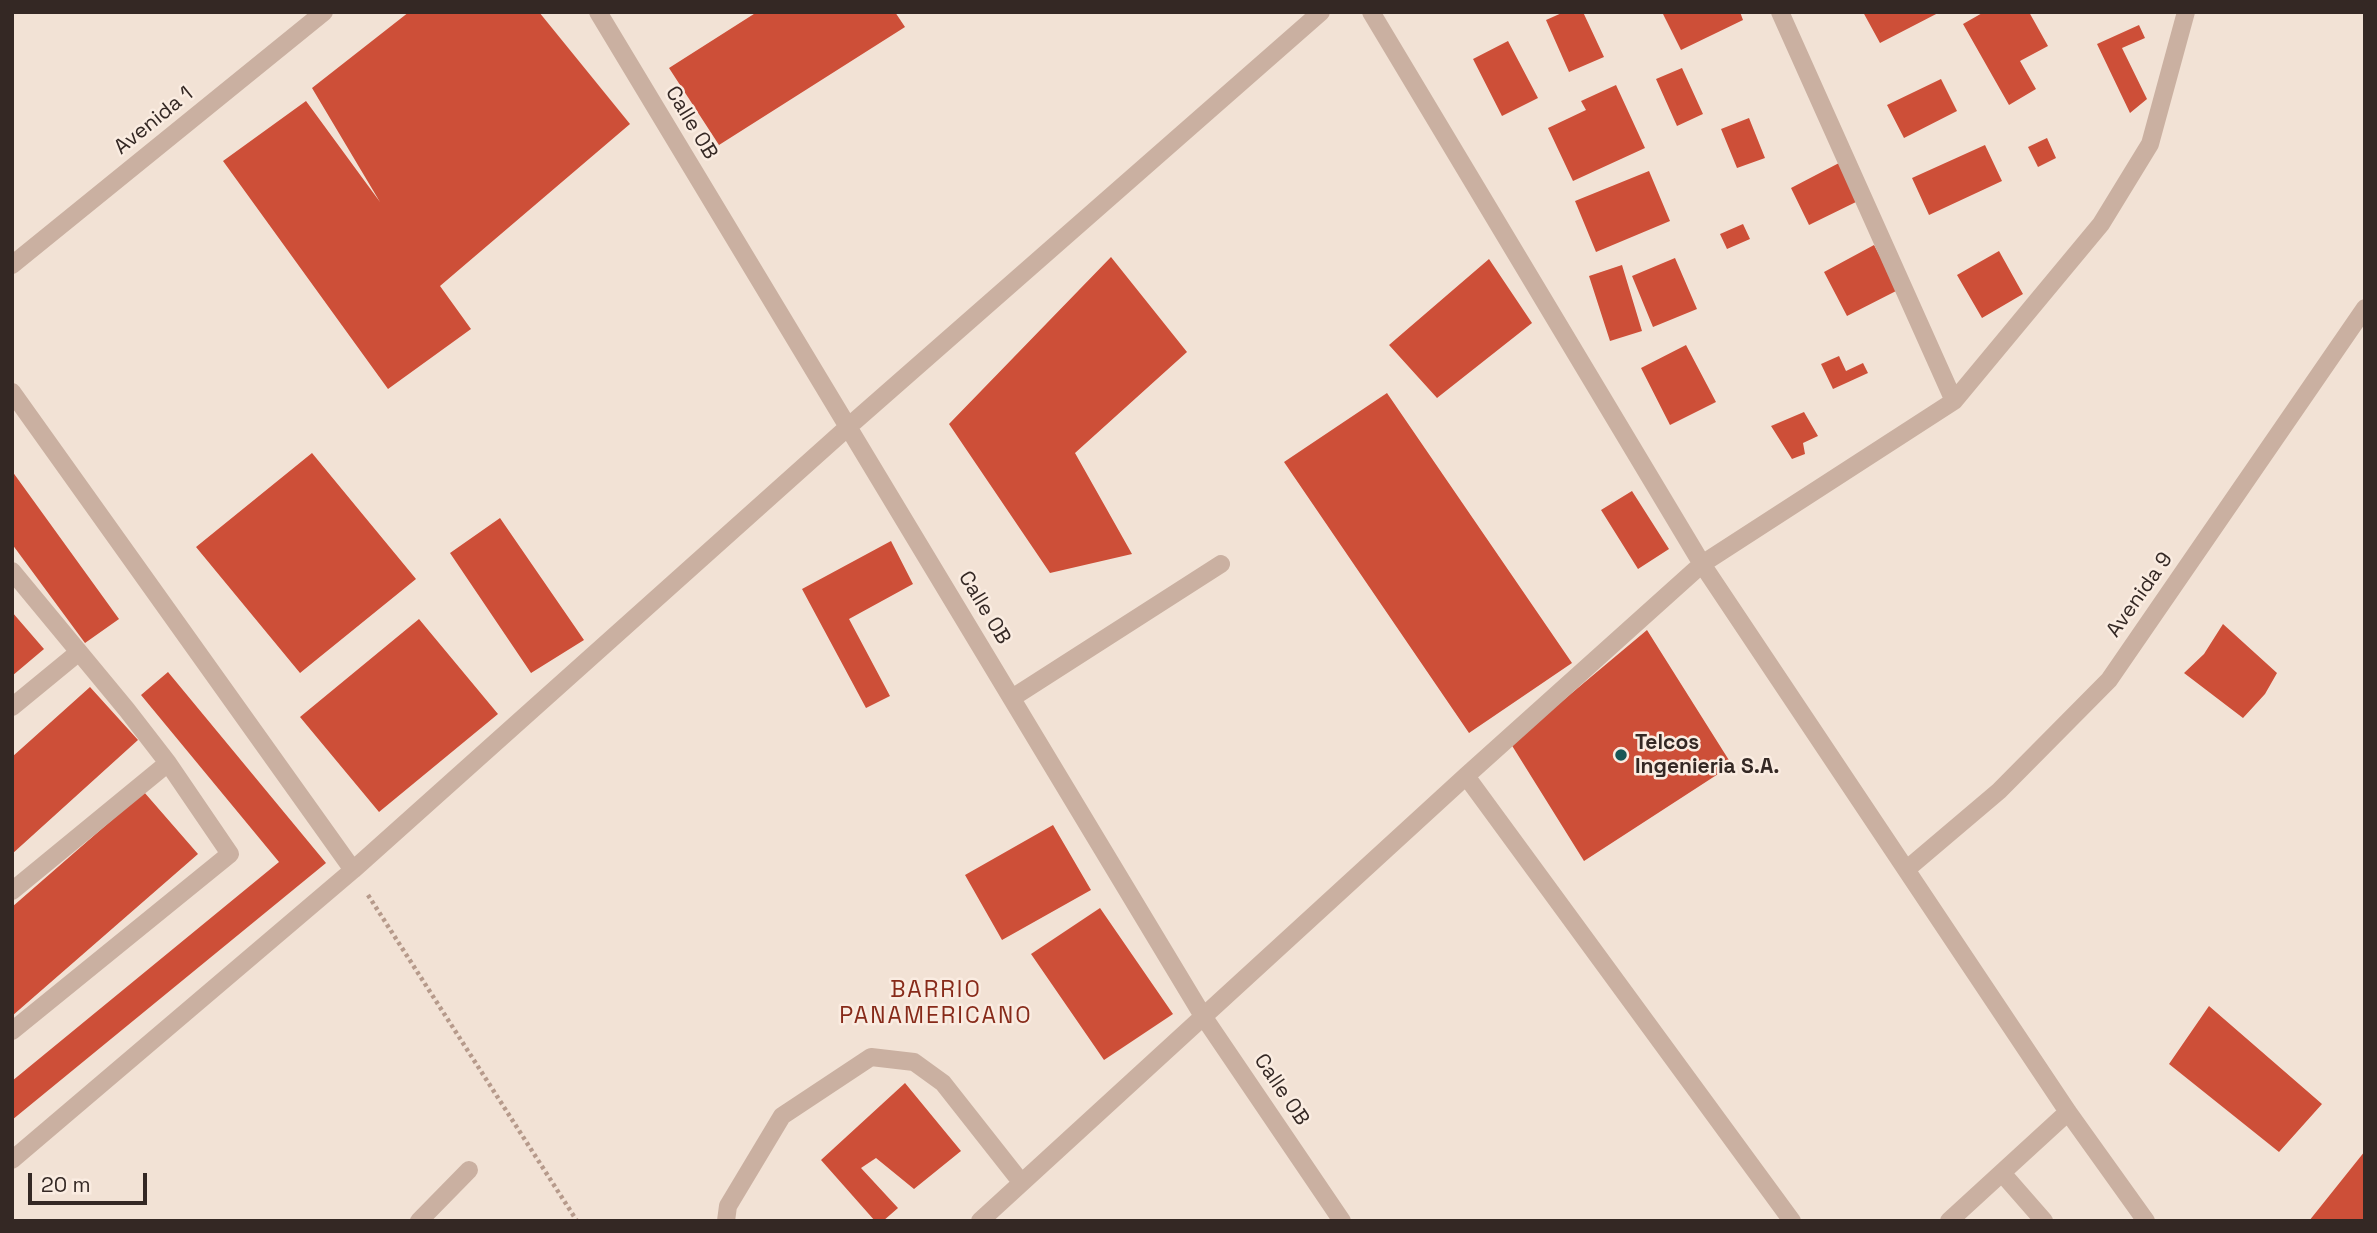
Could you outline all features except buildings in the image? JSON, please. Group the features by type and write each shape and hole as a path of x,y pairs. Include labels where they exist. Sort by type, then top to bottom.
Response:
{"street":[{"name":"Avenida 1","path":"12,265 324,12"},
{"name":"Calle 0B","path":"598,12 1203,1016 1342,1221"},
{"path":"12,1160 353,870 848,427 1321,12"},
{"path":"1371,12 1702,564 2067,1112 2146,1221"},
{"path":"1780,12 1954,401"},
{"path":"980,1221 1702,564 1954,401 2101,223 2150,144 2186,12"},
{"name":"Avenida 9","path":"1907,869 1998,791 2109,680 2365,308"},
{"path":"12,392 353,870"},
{"path":"1012,698 1221,564"},
{"path":"12,571 168,763 230,854 12,1031"},
{"path":"12,707 79,652"},
{"path":"12,891 168,763"},
{"path":"1466,776 1792,1221"},
{"path":"726,1221 728,1206 782,1116 871,1057 914,1062 943,1083 1021,1182"},
{"path":"1949,1221 2067,1112"},
{"path":"419,1221 469,1170"},
{"path":"2002,1173 2044,1221"}],"path":[{"path":"353,870 577,1221"}],"place":[{"name":"Telcos Ingenieria S.A.","path":"1621,755"}],"district":[{"name":"BARRIO PANAMERICANO","path":"936,1004"}]}
